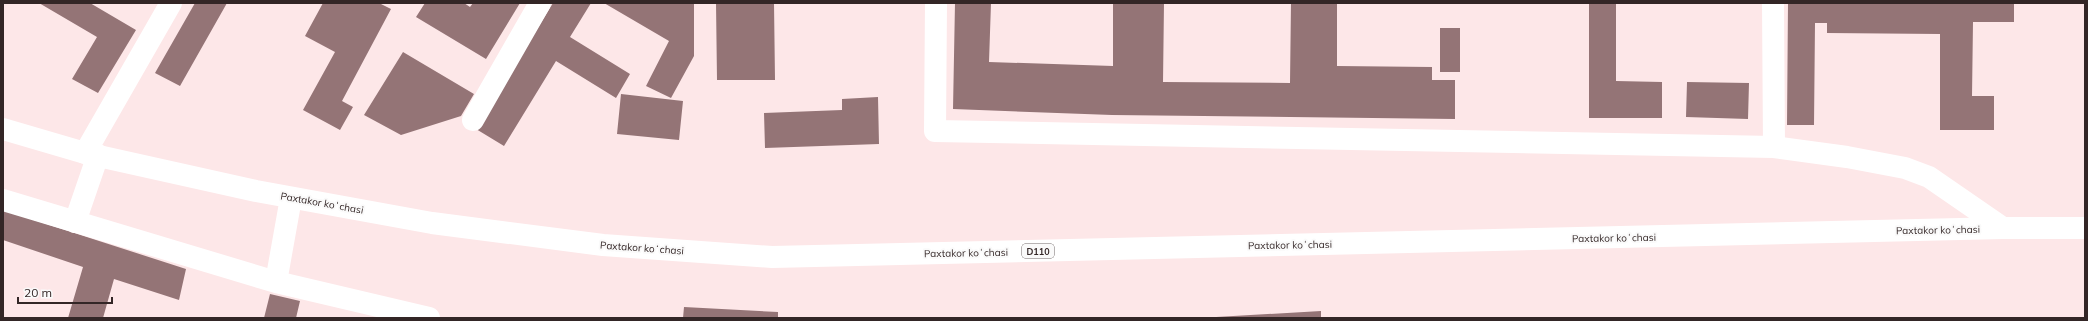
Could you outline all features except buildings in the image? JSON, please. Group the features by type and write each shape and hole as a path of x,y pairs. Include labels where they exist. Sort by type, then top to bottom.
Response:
{"main road":[{"path":"76,222 91,154 171,3"},
{"path":"473,120 540,3"},
{"path":"936,3 935,131 1774,148 1847,157 1905,168 1929,177 2002,228"},
{"path":"1772,3 1774,148"},
{"name":"Paxtakor koʻchasi","path":"3,128 91,154 290,198 432,223 603,246 772,257 2002,228 2085,228"},
{"path":"276,282 290,198"},
{"path":"3,200 276,282 429,318"}]}
